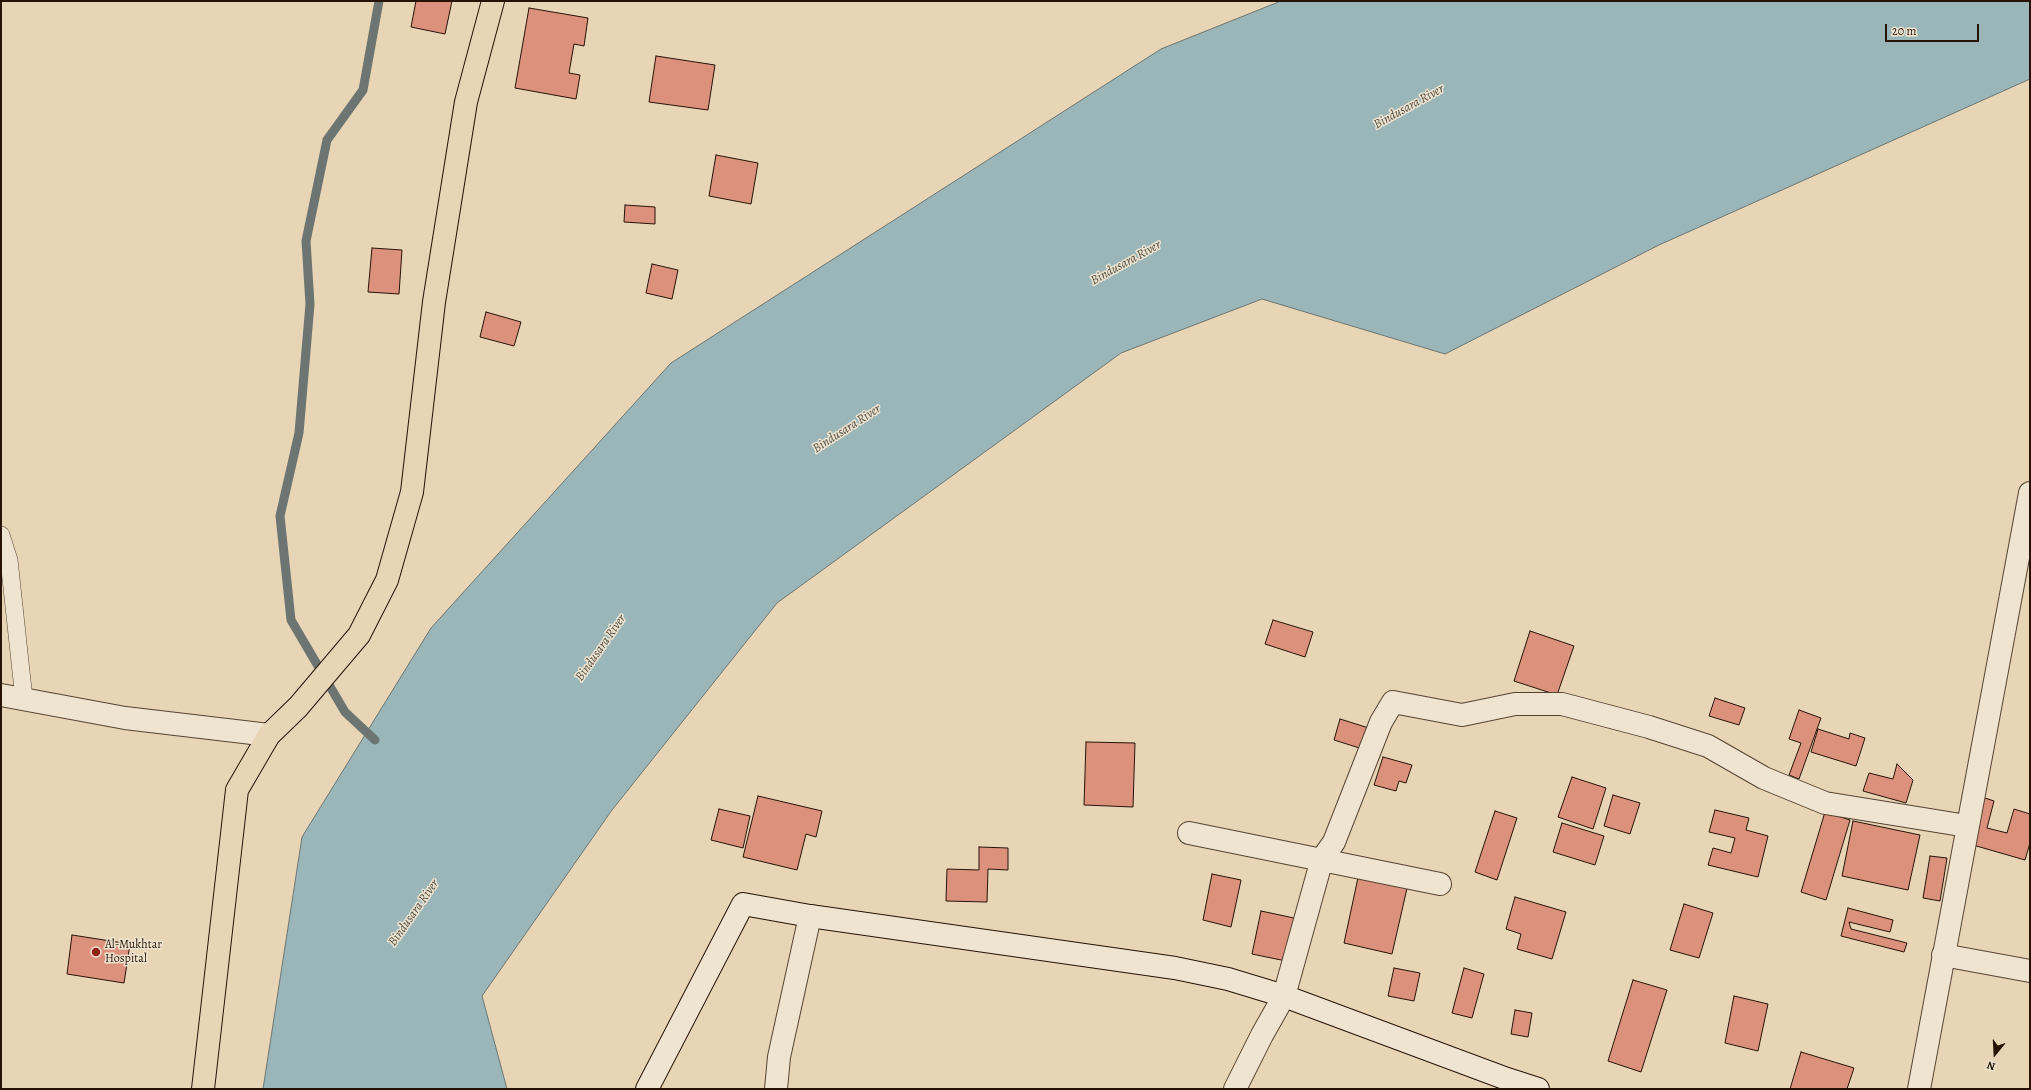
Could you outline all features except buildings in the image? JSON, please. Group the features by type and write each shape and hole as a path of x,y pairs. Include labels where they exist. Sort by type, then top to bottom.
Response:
{"main road":[{"path":"203,1089 237,790 269,735 298,707 359,635 387,580 412,492 434,302 466,102 493,1"}],"street":[{"path":"1920,1089 1967,826 2026,536 2030,493"},
{"path":"1,695 125,718 269,735"},
{"path":"1235,1089 1262,1035 1284,996 1322,859 1334,842 1381,722 1393,702 1462,715 1515,704 1562,704 1649,727 1708,746 1764,778 1825,803 1967,826"},
{"path":"1189,833 1440,884"},
{"path":"647,1089 743,904 810,916 1175,968 1228,979 1284,996 1505,1084 1538,1089"},
{"path":"776,1089 779,1057 810,916"},
{"path":"1943,955 2030,971"}],"lane":[{"path":"1,535 9,560 24,699"}],"water":[{"name":"Bindusara River","path":"1281,1 2030,1 2030,79 1659,245 1445,354 1262,299 1121,353 777,603 612,810 482,996 507,1089 263,1089 302,837 431,628 671,363 1161,49"}],"waterway":[{"path":"375,740 345,712 291,620 280,516 299,433 310,304 306,241 327,140 363,90 379,1"}],"place":[{"name":"Al-Mukhtar Hospital","path":"96,952"}]}
